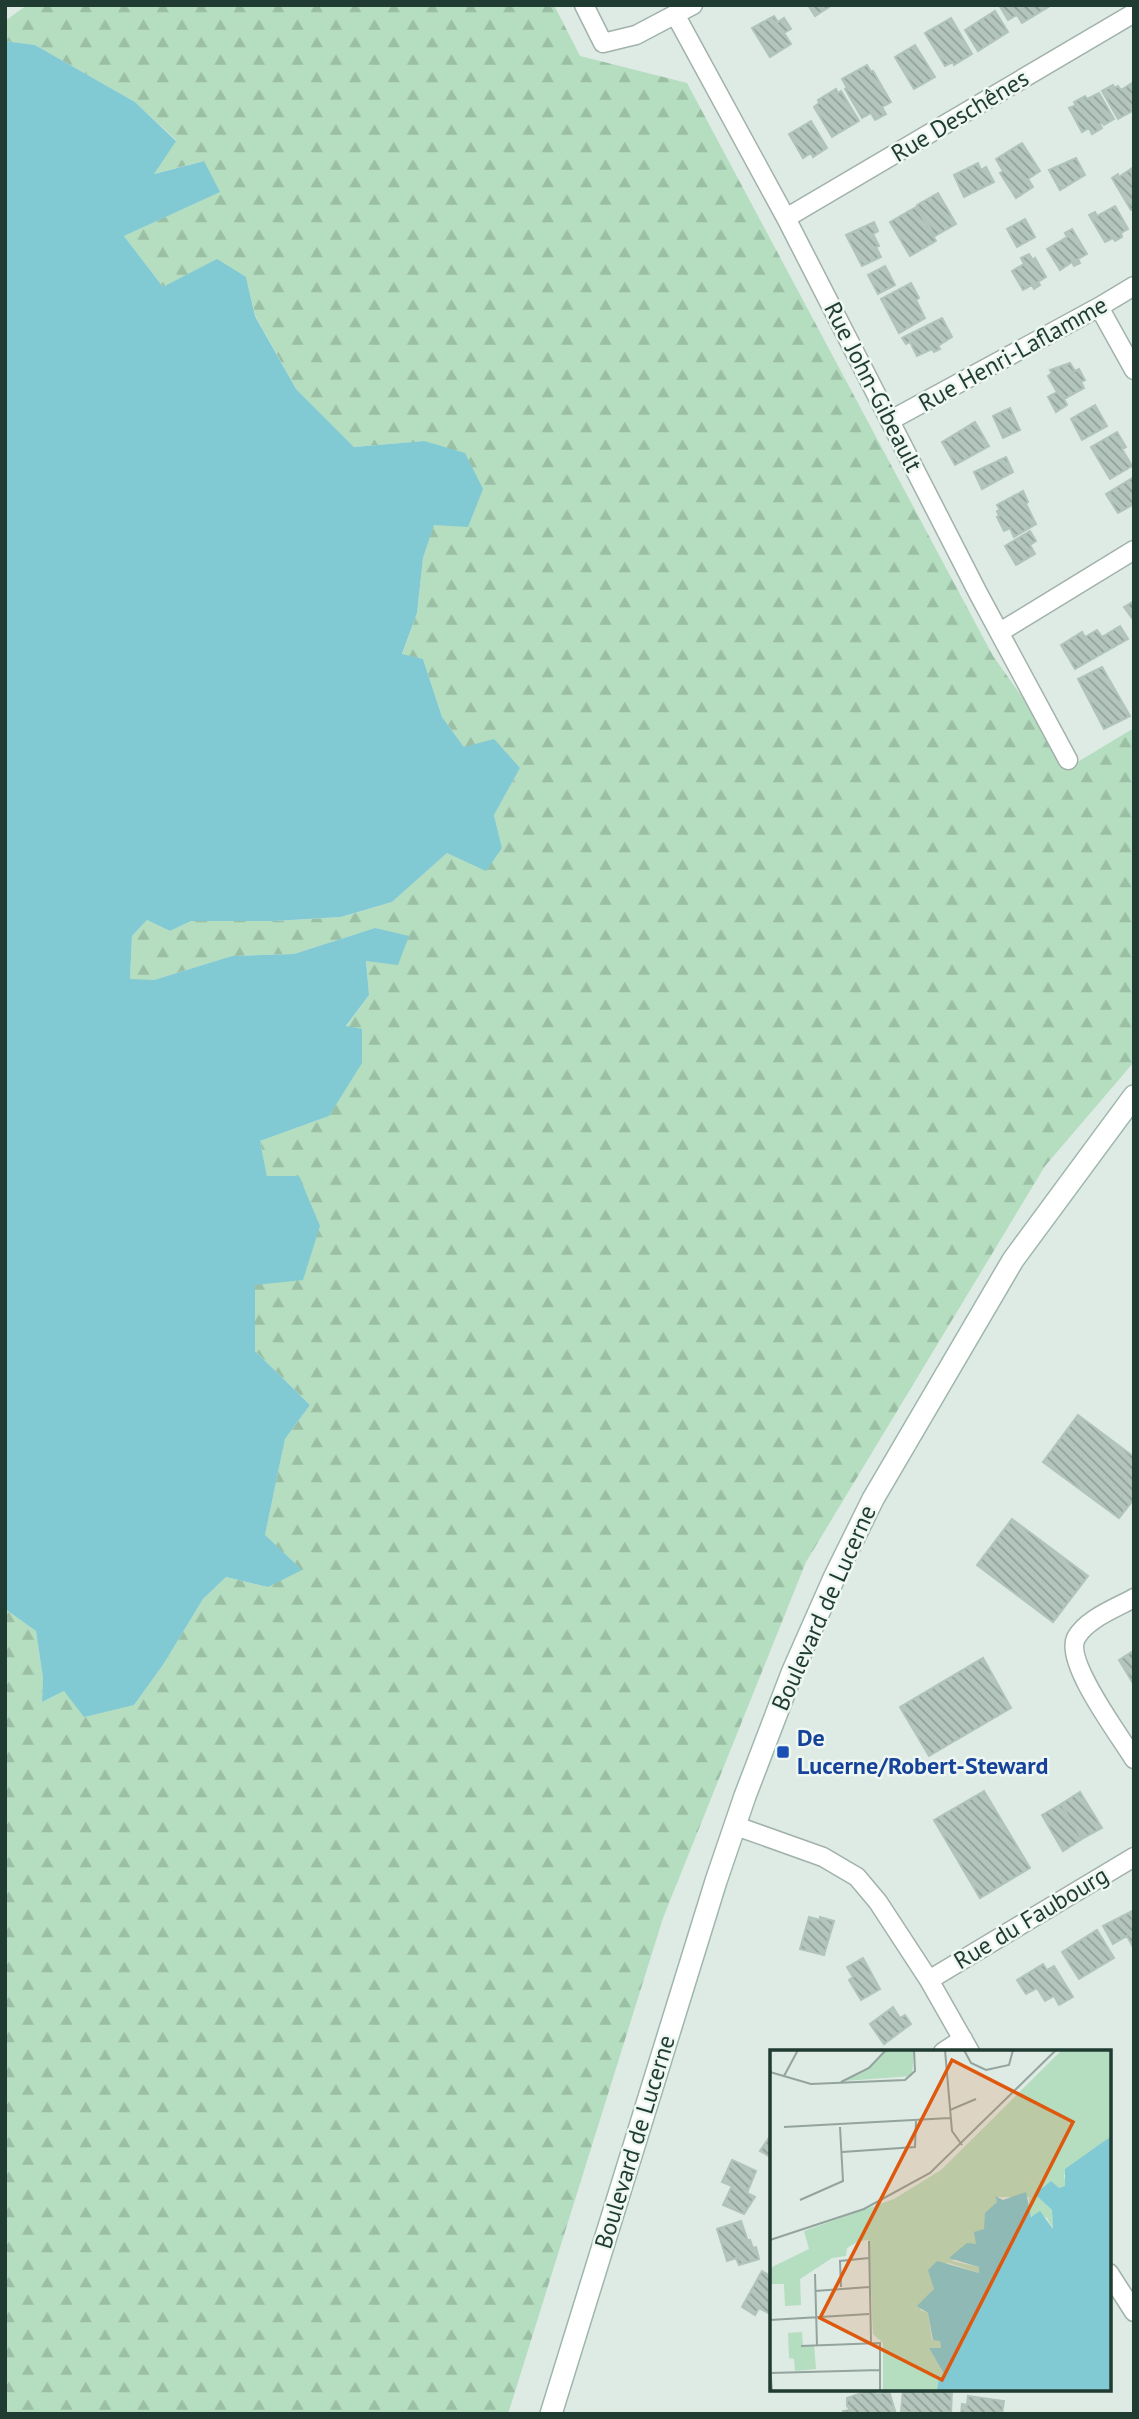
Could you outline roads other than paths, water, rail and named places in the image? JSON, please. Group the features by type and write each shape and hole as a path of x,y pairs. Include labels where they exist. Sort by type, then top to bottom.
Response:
{"main road":[{"name":"Boulevard de Lucerne","path":"551,2414 736,1826 792,1673 834,1578 873,1499 1013,1260 1134,1096"}],"street":[{"path":"584,5 603,43 636,35 693,5"},
{"name":"Rue Deschênes","path":"786,218 1134,13"},
{"name":"Rue John-Gibeault","path":"676,16 786,218 978,593 1068,760"},
{"name":"Rue Henri-Laflamme","path":"891,420 1134,286"},
{"path":"1099,307 1134,370"},
{"path":"1000,632 1134,550"},
{"path":"1134,1598 1082,1630 1075,1639 1073,1649 1078,1668 1134,1759"},
{"path":"736,1826 823,1857 857,1877 878,1902 967,2045 950,2050"},
{"name":"Rue du Faubourg","path":"929,1980 1134,1857"},
{"path":"1111,2276 1134,2312"}],"water":[{"path":"5,41 35,45 135,102 176,141 154,174 204,161 220,192 124,236 163,287 217,259 246,277 255,316 296,389 354,447 424,441 465,453 483,489 468,527 434,525 423,558 417,613 402,654 423,659 442,717 464,747 494,739 520,768 494,815 502,848 486,871 447,853 392,902 341,917 275,921 191,921 170,931 147,920 132,936 130,979 154,980 232,956 294,954 375,928 409,936 398,965 366,961 369,995 346,1026 362,1029 362,1063 329,1116 260,1141 267,1176 299,1176 320,1226 303,1280 255,1285 255,1351 310,1405 285,1439 265,1535 302,1570 268,1587 226,1577 203,1599 163,1665 134,1705 84,1717 64,1691 42,1702 43,1678 36,1631 5,1609"}],"place":[{"name":"De Lucerne/Robert-Steward","path":"783,1752"}]}
